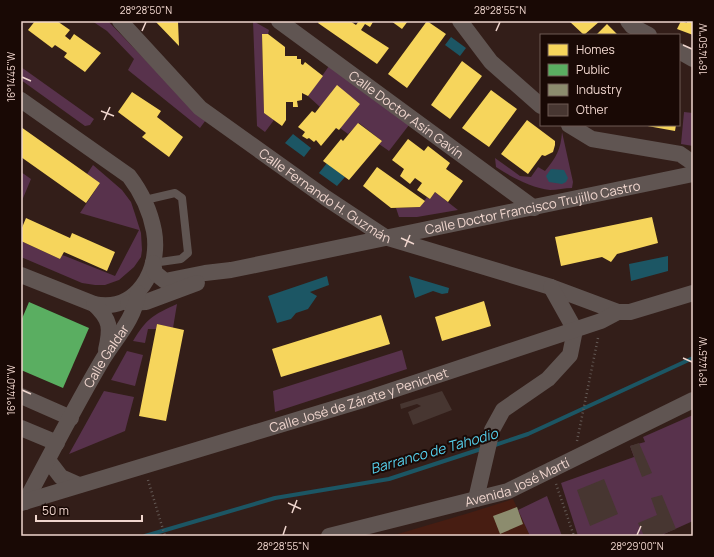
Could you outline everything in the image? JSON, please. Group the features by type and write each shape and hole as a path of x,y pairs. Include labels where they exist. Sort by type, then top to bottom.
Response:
{"street":[{"name":"Calle Fernando H. Guzmán","path":"120,21 200,108 326,198 386,238 551,287 618,312"},
{"name":"Calle Doctor Asín Gavín","path":"279,21 534,208"},
{"path":"460,21 491,62 540,105"},
{"path":"628,21 632,26 647,34"},
{"path":"680,52 693,59"},
{"path":"21,100 129,176 145,200 154,232 155,245 153,263"},
{"path":"571,126 592,139 680,154 693,163"},
{"name":"Calle Doctor Francisco Trujillo Castro","path":"94,304 106,306 231,270 693,174"},
{"name":"Calle Doctor Francisco Trujillo Castro","path":"153,263 155,273 165,281 205,273 231,270"},
{"name":"Calle Galdar","path":"23,502 48,460 103,359 128,322 133,299 153,263"},
{"path":"21,275 94,304 104,314 108,322 110,332 103,359"},
{"path":"476,499 492,430 503,410 548,379 570,356 576,330 551,287"},
{"name":"Calle José de Zárate y Penichet","path":"23,502 366,399 576,330 601,321 618,312 630,312 693,293"},
{"path":"21,396 71,418"},
{"name":"Avenida José Martí","path":"330,536 508,491 693,400"},
{"path":"21,428 57,443"},
{"path":"48,460 61,477 79,485"}],"lane":[{"path":"145,200 175,193 182,198 188,253 182,259 153,263"}],"path":[{"path":"574,459 601,321"},
{"path":"551,470 574,536"},
{"path":"149,483 165,536"}],"shaded area":[{"path":"92,21 108,21 154,69 208,117 200,128 128,70 134,59 107,31"},
{"path":"253,21 269,30 268,34 262,34 264,113 274,120 265,132 257,126"},
{"path":"329,66 409,125 389,151 379,144 382,141 359,123 348,134 340,128 360,104 337,86 320,107 308,96"},
{"path":"21,67 94,119 90,125 85,126 21,80"},
{"path":"684,112 693,113 693,146 681,144"},
{"path":"562,132 573,182 572,188 550,190 543,189 515,178 496,167 495,158 520,176 531,177 538,167 545,171 557,153"},
{"path":"93,165 122,190 131,202 141,233 141,257 134,267 119,280 105,285 82,283 21,257 21,241 60,259 62,255 115,276 139,230 80,213 100,183 87,174"},
{"path":"21,172 31,179 21,203"},
{"path":"435,192 458,210 417,217 399,217 396,208 420,207 427,197 430,199"},
{"path":"177,304 173,328 157,324 156,329 148,329 145,343 133,341 142,327 151,318"},
{"path":"402,350 407,369 275,412 273,391"},
{"path":"127,351 143,355 135,386 111,380"},
{"path":"104,391 134,397 125,431 69,454"},
{"path":"693,415 693,521 664,534 664,536 578,536 561,483 634,457 630,446 645,442 643,437"},
{"path":"547,496 562,536 530,536 518,510"},
{"path":"513,499 530,536 391,536 469,513"}],"water":[{"path":"451,37 466,48 460,56 445,45"},
{"path":"293,134 311,148 304,157 285,143"},
{"path":"327,163 345,177 337,186 319,173"},
{"path":"551,169 564,170 568,178 566,182 562,184 549,182 546,176"},
{"path":"668,256 668,271 631,281 629,264"},
{"path":"327,276 329,285 310,292 317,296 308,309 296,313 291,319 277,323 268,296"},
{"path":"409,276 449,288 448,293 442,294 433,291 415,298"}],"building: Homes":[{"path":"35,21 57,21 70,30 65,36 70,40 74,34 101,53 85,72 64,57 67,53 55,45 52,48 28,30"},
{"path":"155,21 178,21 179,46"},
{"path":"319,21 350,21 356,25 359,21 371,21 373,22 370,27 365,24 361,30 389,48 377,64 318,23"},
{"path":"391,21 408,21 402,29"},
{"path":"427,21 446,34 407,88 388,74"},
{"path":"569,21 600,21 585,34 583,34"},
{"path":"681,21 687,23 687,21 693,21 693,35 677,29"},
{"path":"607,24 617,34 597,34"},
{"path":"262,34 268,34 285,47 285,56 297,56 297,59 301,59 301,64 303,65 305,62 323,76 308,96 302,93 302,100 297,101 298,107 293,107 293,102 286,102 286,120 282,126 264,113"},
{"path":"462,61 482,76 450,119 431,105"},
{"path":"337,85 360,104 339,130 336,128 321,146 316,140 314,142 309,138 307,139 302,136 305,132 298,127 312,111 315,113"},
{"path":"491,90 517,109 489,147 462,128"},
{"path":"132,92 161,111 157,117 183,137 169,157 142,137 146,133 118,112"},
{"path":"527,120 555,141 553,152 545,156 542,155 528,174 501,154"},
{"path":"358,123 382,141 349,180 323,161 341,139 343,141"},
{"path":"648,126 676,126 675,131"},
{"path":"21,127 100,183 86,203 21,157"},
{"path":"408,139 424,151 428,146 450,163 446,169 463,181 448,202 435,192 430,199 417,190 422,183 415,178 410,184 400,176 404,169 392,160"},
{"path":"377,167 425,201 420,207 391,208 363,186"},
{"path":"652,217 658,243 617,254 611,262 602,257 561,266 555,237"},
{"path":"26,218 70,238 72,233 115,252 107,271 64,252 60,259 21,241 21,230"},
{"path":"484,301 491,326 442,341 435,317"},
{"path":"381,315 390,344 281,377 272,349"},
{"path":"157,324 184,330 166,421 139,416"}],"building: Public":[{"path":"29,302 89,328 63,388 21,370 21,321"}],"building: Industry":[{"path":"517,507 523,524 500,534 493,516"}],"building: Other":[{"path":"442,391 452,410 413,425 408,412 421,406 417,404 401,409 400,404"},
{"path":"639,443 652,473 642,477 630,446"},
{"path":"604,479 618,514 590,526 577,490"},
{"path":"662,495 676,529 663,534 664,536 644,536 638,523 657,515 651,498"}],"waterway":[{"name":"Barranco de Tahodio","path":"492,446 528,434 693,358"},
{"name":"Barranco de Tahodio","path":"145,536 275,498 389,479 484,448"}]}
